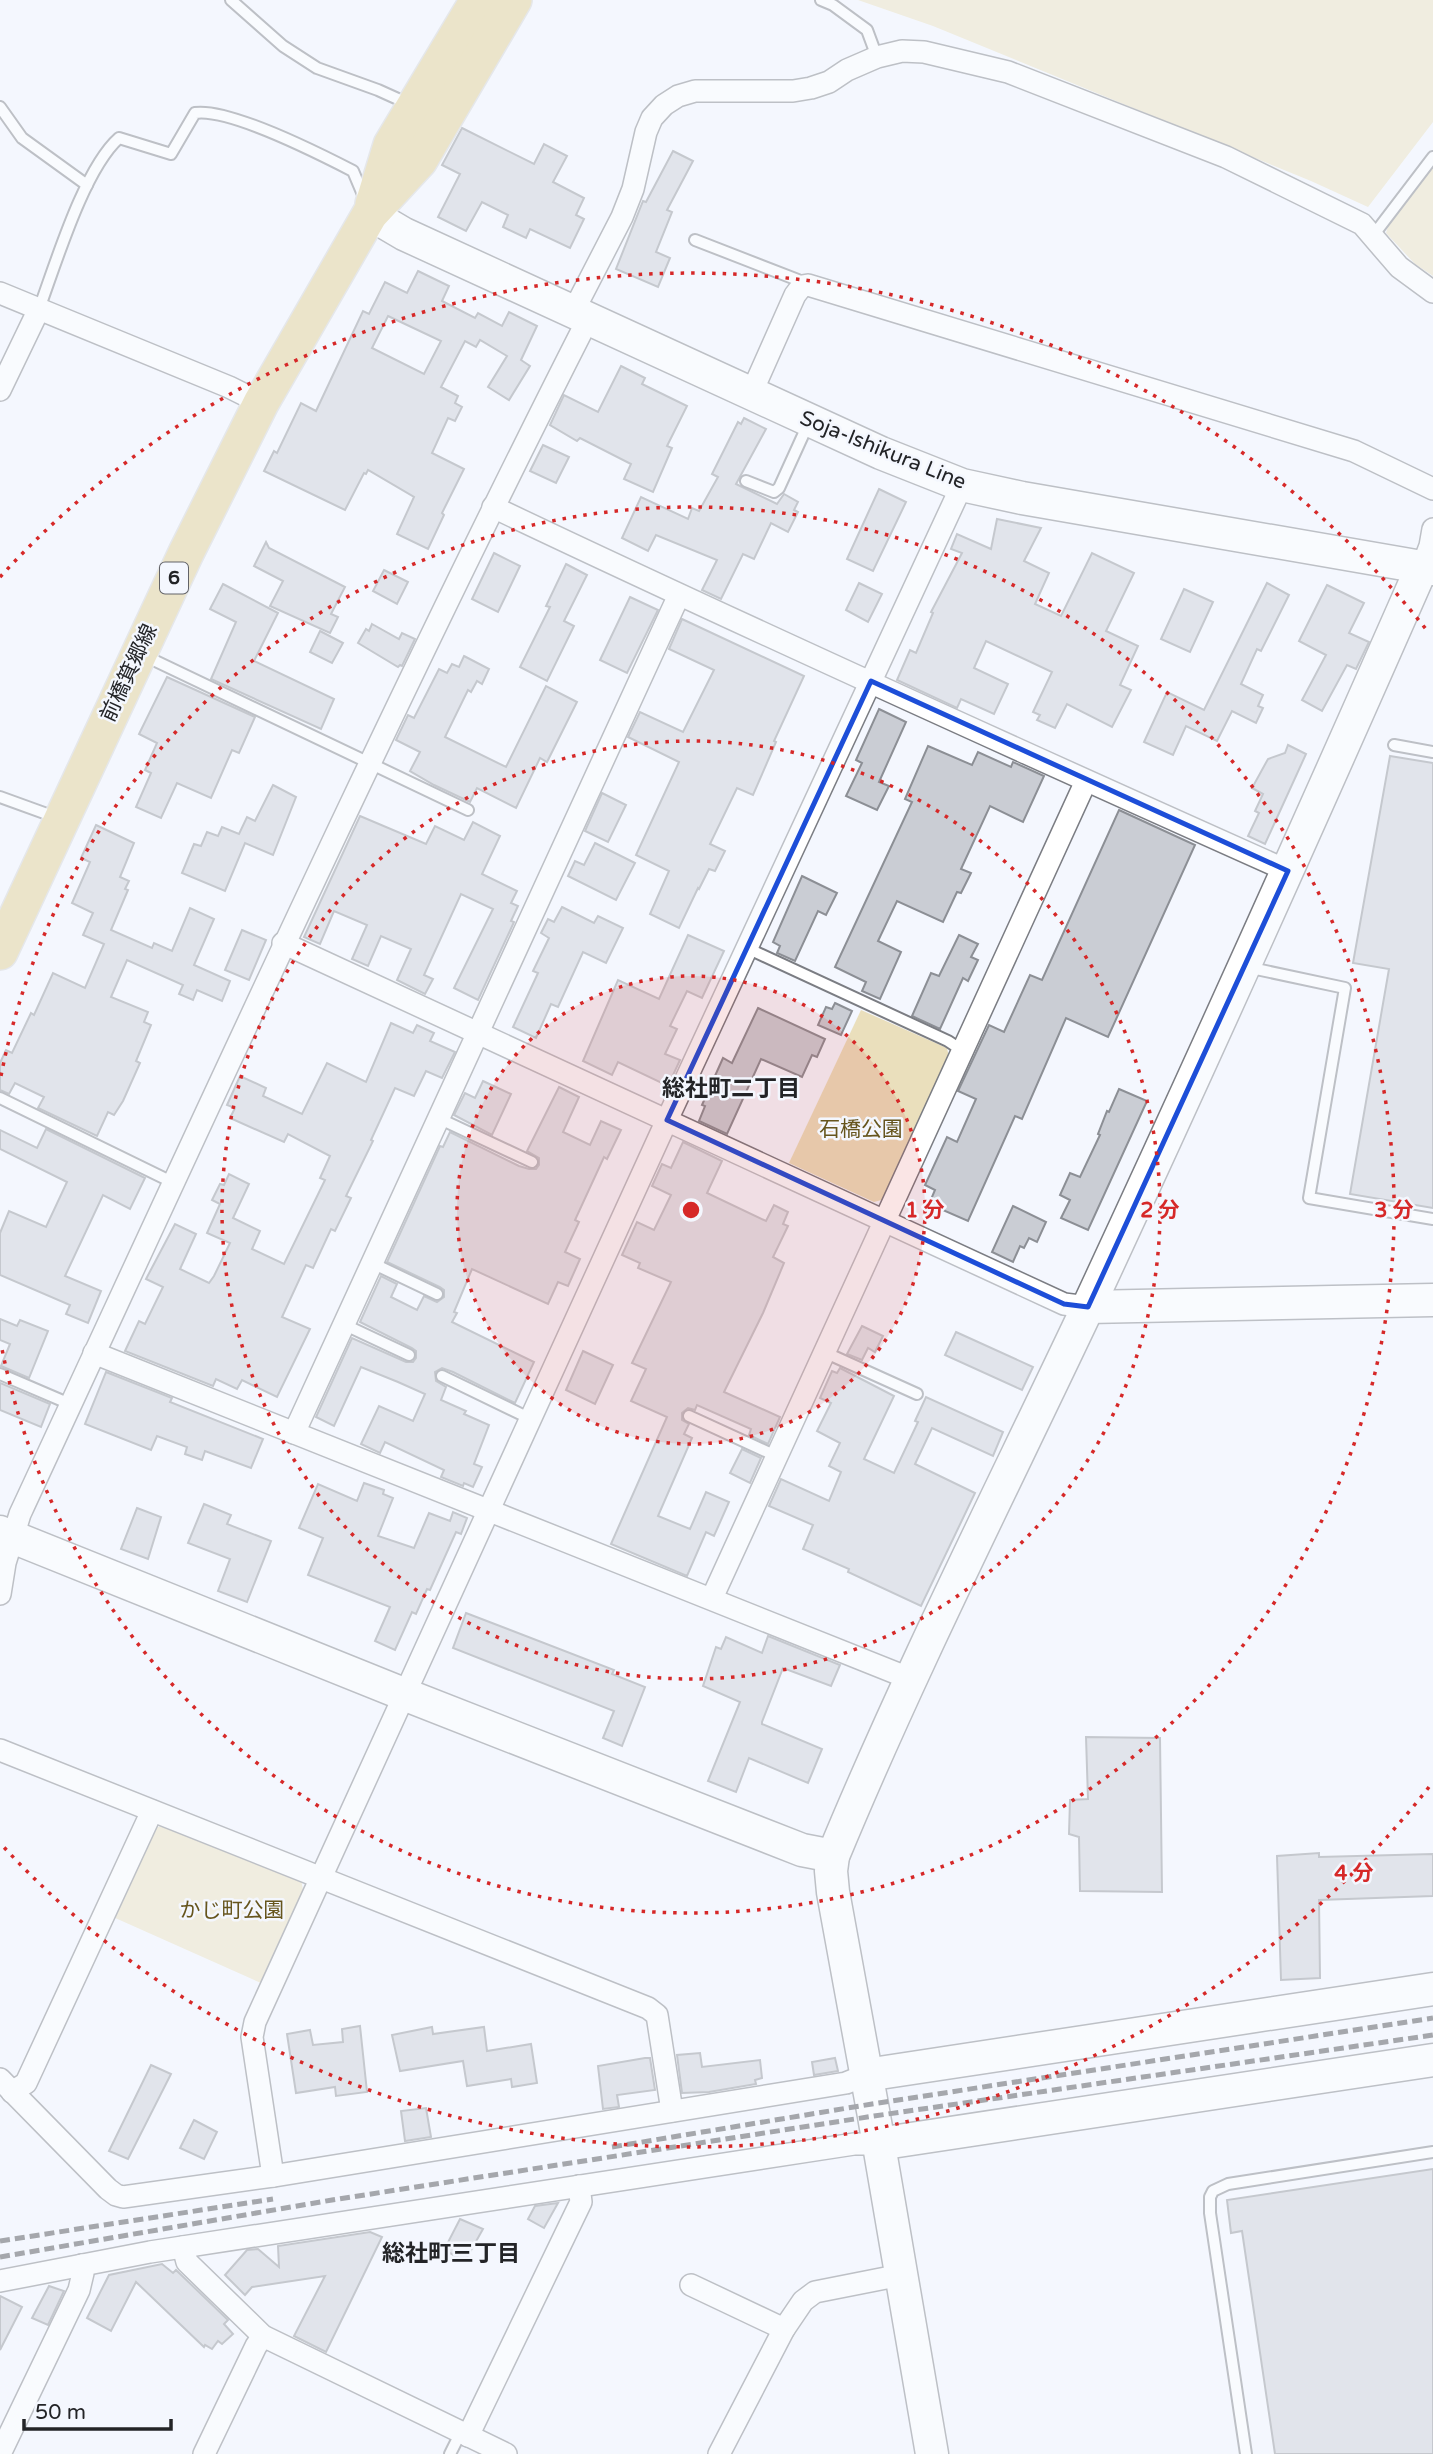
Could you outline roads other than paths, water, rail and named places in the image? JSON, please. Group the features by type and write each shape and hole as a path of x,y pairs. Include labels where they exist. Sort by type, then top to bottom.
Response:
{"main road":[{"name":"6","path":"453,73 478,0"},
{"name":"6","path":"453,73 514,0"},
{"name":"前橋箕郷線","path":"370,214 391,145 414,107 453,73"},
{"name":"前橋箕郷線","path":"0,952 186,553 261,403 370,214 420,160 453,73"}],"street":[{"path":"0,1594 7,1534 20,1514 172,1182 581,316 633,189 646,132 652,118 664,105 678,96 695,91 793,91 811,88 829,82 847,70 877,57 902,51 924,52 1009,72 1226,157 1362,224 1399,267 1433,292"},
{"name":"Soja-Ishikura Line","path":"370,214 404,234 810,422 962,485 1022,498 1427,568"},
{"path":"751,394 788,308 802,286 814,286 1354,451 1433,489"},
{"path":"0,293 229,387 261,403"},
{"path":"0,390 39,309"},
{"path":"273,2176 252,2037 255,2022 667,1120 749,949 962,485"},
{"path":"493,507 679,595 1288,871"},
{"path":"932,2454 833,1892 833,1856 911,1679 1088,1307 1427,568 1433,529"},
{"path":"295,1433 679,595"},
{"path":"712,1598 1086,781"},
{"path":"284,943 1064,1304 1088,1307 1433,1300"},
{"path":"94,1353 911,1679"},
{"path":"7,1534 406,1695 802,1850 833,1856"},
{"path":"0,1750 654,2011 657,2015 672,2111"},
{"path":"6,2085 26,2083 152,1811"},
{"path":"6,2085 116,2195 123,2197 273,2176 846,2083 866,2075 1433,1989"},
{"path":"0,2281 183,2247 854,2144 878,2144 1433,2060"},
{"path":"464,2434 581,2202 579,2186"},
{"path":"183,2247 187,2262 262,2336 506,2454"},
{"path":"0,2454 79,2290 82,2265"},
{"path":"719,2454 784,2329 803,2301 815,2292 901,2275"},
{"path":"691,2285 784,2329"},
{"path":"204,2454 262,2336"}],"lane":[{"path":"230,0 284,46 317,68 378,90 414,107"},
{"path":"821,0 833,5 867,30 877,57"},
{"path":"0,107 22,138 87,185"},
{"path":"39,309 87,185 109,149 119,138 174,153 197,112 232,118 353,171 370,214"},
{"path":"1372,237 1433,157"},
{"path":"695,240 798,280 802,286"},
{"path":"746,481 775,492 810,422"},
{"path":"139,653 468,810"},
{"path":"1394,745 1433,751"},
{"path":"0,797 61,819"},
{"path":"749,949 948,1041 963,1051"},
{"path":"1241,974 1256,969 1345,988 1309,1198 1433,1219"},
{"path":"0,1098 172,1182"},
{"path":"438,1118 532,1162"},
{"path":"372,1263 437,1294"},
{"path":"343,1324 409,1354"},
{"path":"824,1352 917,1394"},
{"path":"0,1374 70,1404"},
{"path":"442,1376 531,1419"},
{"path":"689,1416 776,1456"},
{"path":"1246,2454 1210,2213 1210,2197 1213,2191 1228,2184 1433,2152"},
{"path":"450,2454 464,2434"}],"railway":[{"path":"612,2147 872,2104 1433,2018"},
{"path":"0,2257 332,2200 874,2116 1433,2035"},
{"path":"0,2241 273,2199"}],"district":[{"name":"総社町二丁目","path":"731,1089"},
{"name":"総社町三丁目","path":"451,2254"}],"park label":[{"name":"石橋公園","path":"861,1129"},
{"name":"かじ町公園","path":"232,1910"}]}
